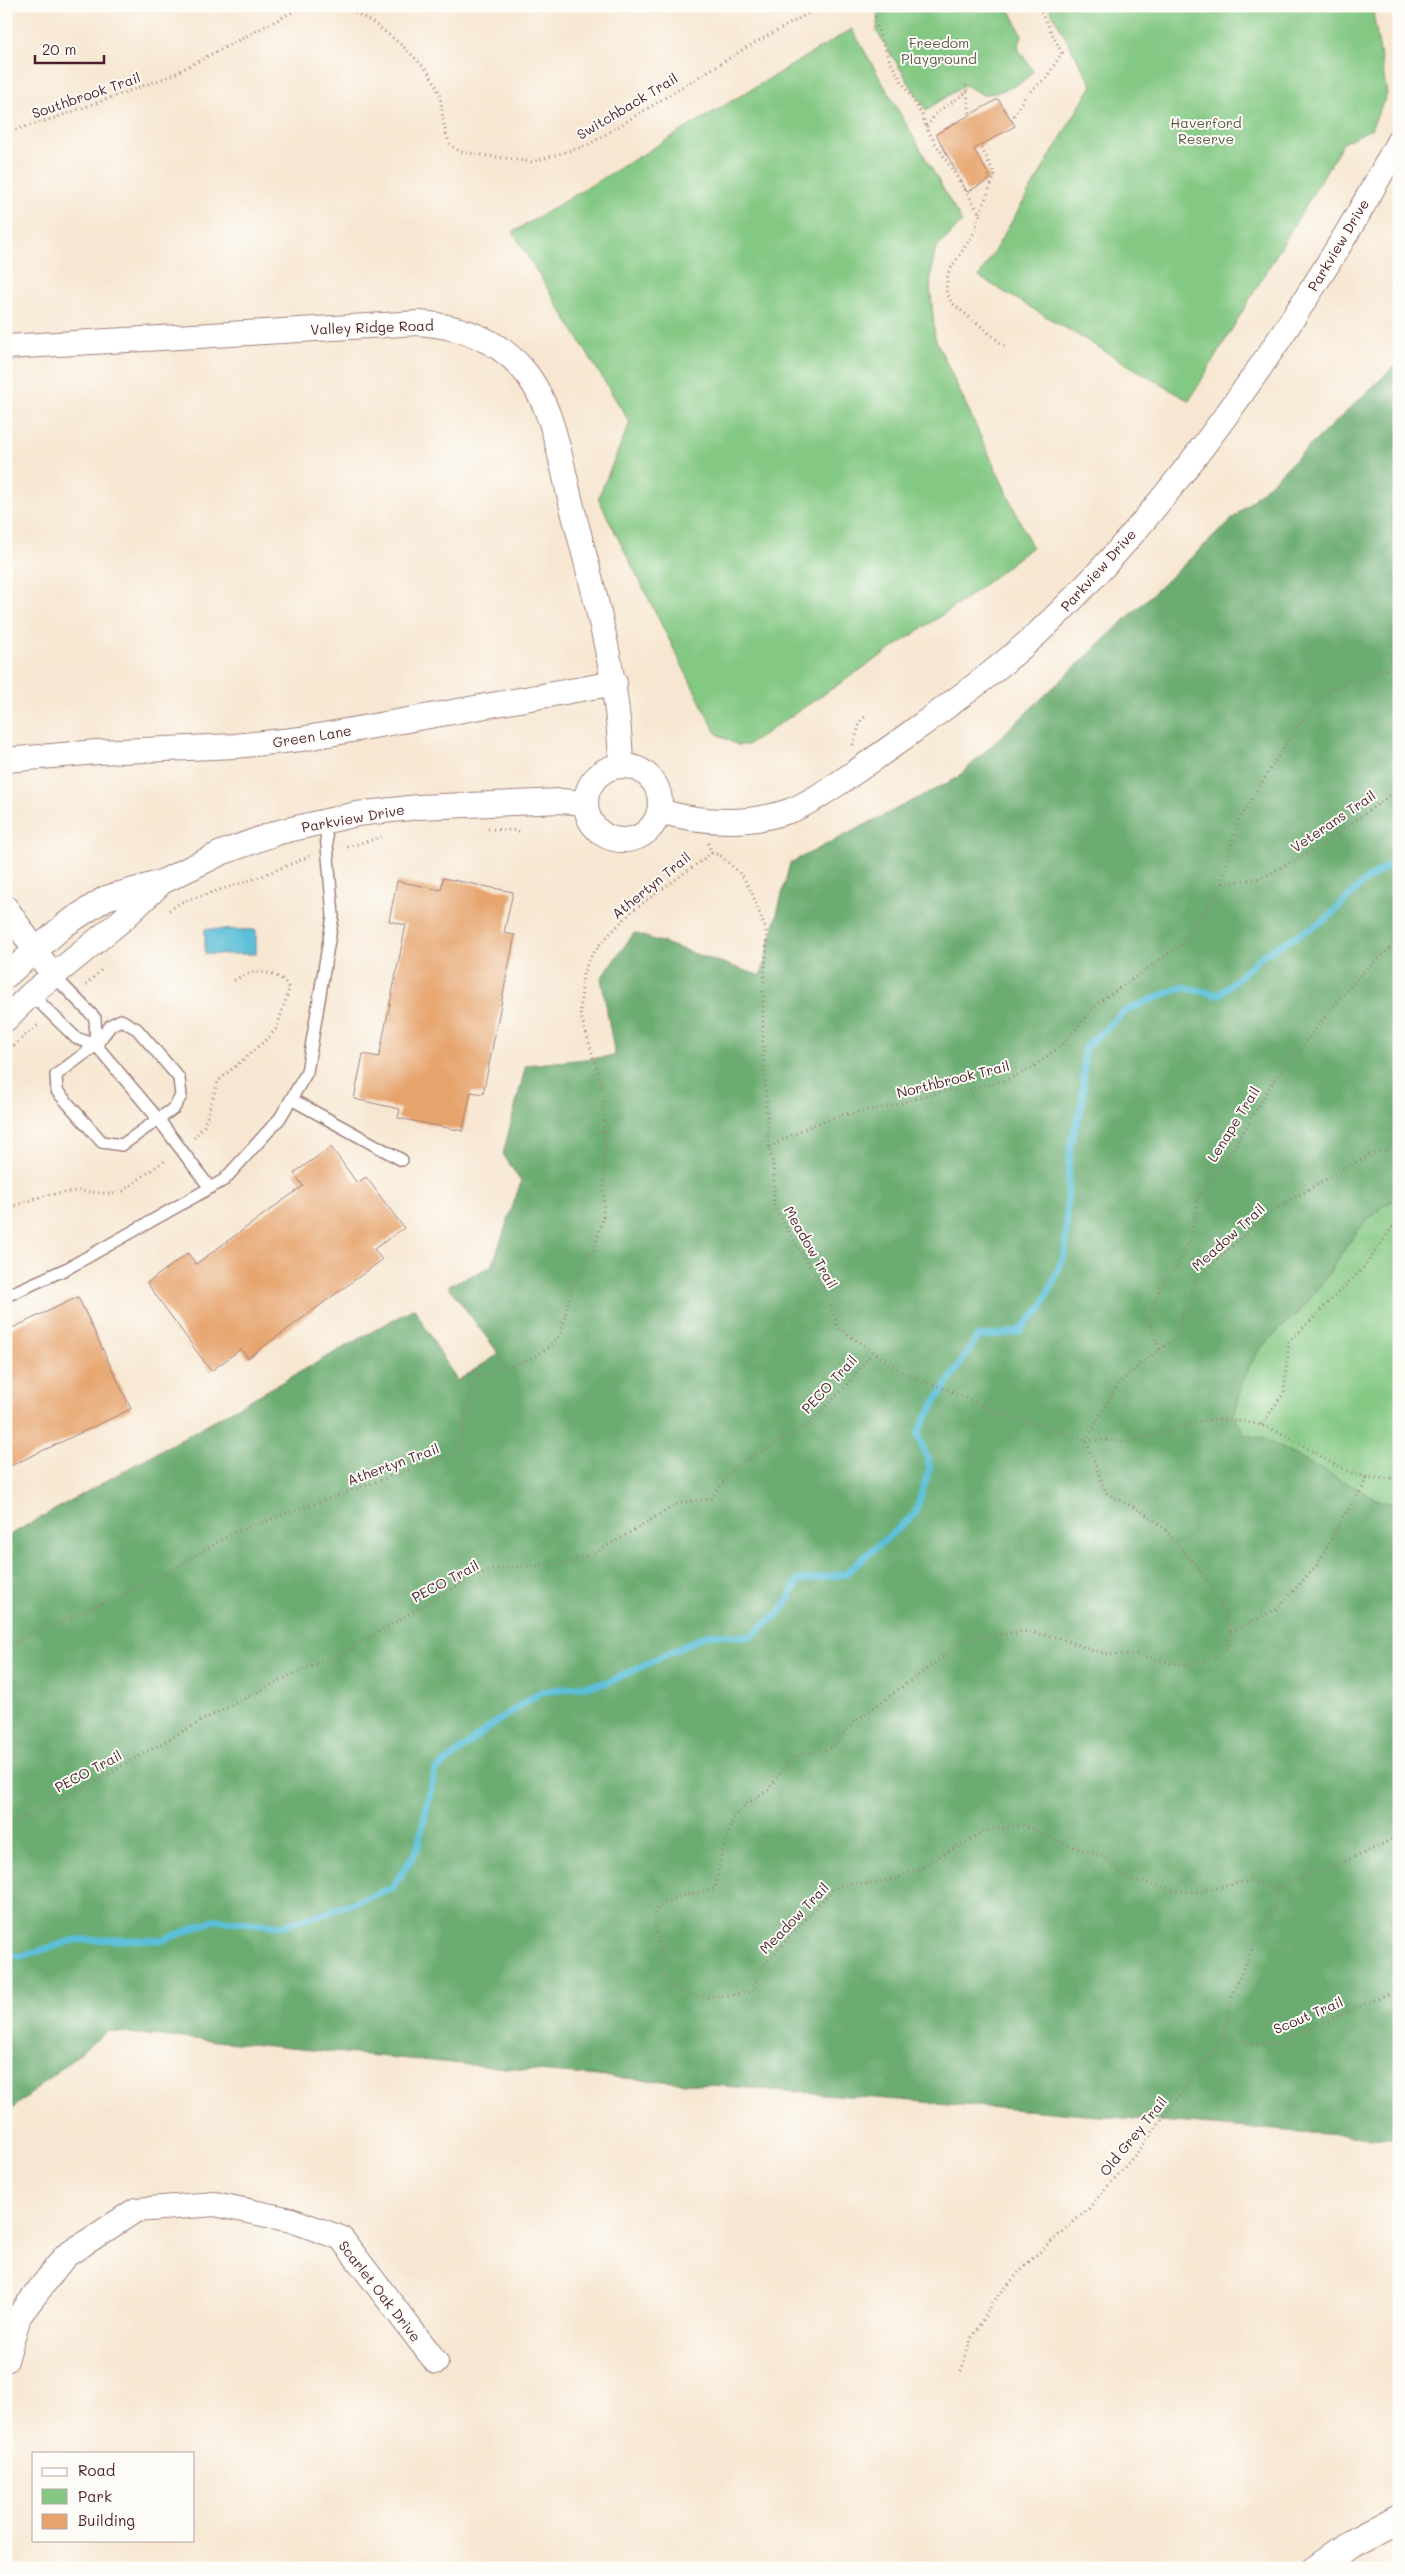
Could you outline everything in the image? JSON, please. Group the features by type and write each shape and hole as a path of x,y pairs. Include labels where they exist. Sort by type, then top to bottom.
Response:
{"main road":[{"path":"1318,2568 1352,2543 1399,2518"}],"street":[{"name":"Parkview Drive","path":"659,811 686,818 734,821 771,817 792,810 817,798 902,740 1006,662 1039,633 1071,601 1154,508 1219,426 1323,272 1399,140"},
{"name":"Valley Ridge Road","path":"6,348 419,323 447,325 489,342 521,367 545,402 600,616 615,683 621,734 621,766"},
{"name":"Green Lane","path":"6,760 96,752 235,746 301,739 615,683"},
{"path":"621,766 637,769 648,776 658,793 659,811 656,820 647,831 635,838 622,840 600,832 591,823 585,803 591,783 599,774 613,767 621,766"},
{"name":"Parkview Drive","path":"9,968 35,950 66,924 106,898 162,882 229,850 279,832 357,814 418,807 561,801 585,803"},
{"name":"Parkview Drive","path":"6,1019 31,994 122,920 162,882"},
{"path":"6,908 54,976"},
{"path":"9,968 31,994"},
{"name":"Scarlet Oak Drive","path":"6,2360 19,2316 65,2256 136,2210 215,2204 291,2220 341,2238 436,2362"}],"lane":[{"path":"6,1296 68,1268 224,1180 280,1118 307,1072 333,916 325,821"},
{"path":"54,976 95,1018 96,1045"},
{"path":"31,994 76,1038 96,1045 159,1120 210,1188"},
{"path":"121,1020 137,1029 179,1078 181,1096 174,1108 122,1145 102,1142 57,1091 56,1075 96,1045 111,1025 121,1020"},
{"path":"291,1099 402,1160"}],"path":[{"name":"Southbrook Trail","path":"6,132 58,117 170,76 304,6"},
{"name":"Switchback Trail","path":"326,6 357,13 397,43 430,74 438,89 441,115 451,146 462,152 498,156 517,162 532,162 588,145 749,46 822,6"},
{"path":"875,6 875,22 885,49 922,115 926,128 980,214"},
{"path":"1011,120 1026,95 1046,78 1062,53 1038,6"},
{"path":"966,85 970,114"},
{"path":"926,128 937,112 967,92"},
{"path":"980,145 995,175 974,233 948,274 946,291 952,303 1007,348"},
{"name":"Northbrook Trail","path":"769,1147 806,1128 841,1115 887,1107 940,1092 971,1089 1009,1079 1032,1068 1064,1043 1098,1003 1181,945 1223,883 1229,853 1239,820 1296,728 1328,691 1363,676 1399,665"},
{"path":"852,752 861,720 867,715"},
{"name":"Veterans Trail","path":"1223,883 1261,878 1317,848 1389,796 1399,794"},
{"path":"705,836 712,853"},
{"name":"Meadow Trail","path":"712,853 720,855 742,875 752,893 766,930 767,946 763,988 763,1054 769,1147 774,1169 774,1207 824,1290 839,1328 872,1353 904,1373 951,1391 991,1410 1086,1440 1132,1440 1211,1419 1261,1425 1306,1446 1330,1463 1366,1477"},
{"name":"Athertyn Trail","path":"6,1646 152,1581 234,1532 451,1455 459,1447 471,1392 479,1377 528,1360 548,1348 561,1333 569,1297 580,1270 594,1249 603,1218 604,1139 601,1083 580,1013 583,975 589,959 601,943 634,910 712,853"},
{"path":"166,912 182,902 251,880 311,856"},
{"name":"Lenape Trail","path":"1160,1349 1149,1320 1160,1287 1176,1266 1191,1240 1198,1198 1232,1150 1274,1080 1356,979 1399,940"},
{"path":"84,987 105,965"},
{"path":"194,1139 204,1126 218,1081 277,1028 289,989 288,984 281,978 265,973 249,973 231,982"},
{"name":"Meadow Trail","path":"1086,1440 1118,1384 1174,1339 1195,1282 1236,1242 1274,1210 1333,1175 1372,1154 1399,1148"},
{"path":"6,1209 42,1196 78,1191 113,1194 123,1191 172,1155"},
{"path":"1261,1425 1284,1393 1289,1342 1365,1266 1399,1218"},
{"name":"PECO Trail","path":"6,1826 89,1785 223,1709 292,1674 341,1654 472,1577 494,1569 566,1563 592,1555 679,1503 710,1498 735,1467 810,1422 847,1385 872,1353"},
{"path":"1086,1440 1106,1493 1141,1511 1161,1525 1202,1572 1224,1611 1231,1632 1277,1609 1317,1565 1342,1519 1363,1488 1366,1477 1399,1477"},
{"name":"Meadow Trail","path":"1231,1632 1230,1643 1223,1652 1215,1658 1190,1664 1170,1663 1136,1654 1113,1656 1057,1637 1023,1631 962,1640 935,1663 856,1721 831,1748 792,1757 768,1790 746,1804 733,1819 722,1851 715,1888 703,1893 673,1898 659,1907 653,1921 660,1948 662,1974 678,1991 705,1997 752,1991 763,1966 833,1890 849,1883 867,1884 895,1879 922,1867 984,1831 1022,1825 1060,1842 1104,1856 1127,1878 1177,1891 1198,1892 1248,1881 1275,1888"},
{"path":"1275,1888 1360,1855 1399,1836"},
{"name":"Old Grey Trail","path":"961,2371 972,2339 994,2301 1024,2266 1089,2208 1141,2148 1224,2035 1233,1992 1253,1947 1276,1909 1275,1888"},
{"name":"Scout Trail","path":"1224,2035 1255,2045 1277,2042 1399,1989"}],"green space":[{"name":"Freedom Playground","path":"889,6 1008,6 1022,35 1018,48 1033,71 1024,81 990,94 983,95 965,85 926,110 877,32 878,12"},
{"name":"Haverford Reserve","path":"1048,6 1372,6 1387,94 1371,129 1343,143 1189,401 979,277 1092,85"},
{"path":"852,29 962,222 935,250 930,284 935,338 1032,547 963,601 748,745 737,745 716,733 598,498 630,423 513,232"},
{"path":"1399,362 1399,1198 1384,1206 1359,1230 1307,1303 1261,1348 1245,1376 1234,1416 1245,1435 1262,1438 1382,1502 1399,1504 1399,2140 549,2072 107,2031 6,2114 6,1537 414,1308 457,1381 499,1354 448,1286 492,1266 521,1182 503,1154 526,1065 615,1056 601,978 634,933 761,976 790,863 957,778"},
{"path":"1399,1198 1399,1504 1382,1502 1262,1438 1245,1435 1234,1416 1245,1376 1261,1348 1307,1303 1359,1230 1384,1206"}],"water":[{"path":"205,929 256,930 256,954 205,954"}],"building":[{"path":"998,99 1015,126 974,149 991,179 967,192 936,134"},
{"path":"443,878 513,892 504,933 515,935 483,1094 471,1092 463,1131 398,1118 400,1109 354,1099 363,1054 379,1057 406,925 389,921 397,881 441,890"},
{"path":"331,1147 357,1183 366,1177 404,1228 374,1249 382,1260 248,1358 241,1349 211,1371 147,1283 188,1253 196,1264 303,1186 294,1173"},
{"path":"78,1297 131,1409 6,1468 6,1331"}],"waterway":[{"path":"6,1956 22,1956 75,1940 163,1940 215,1920 282,1926 326,1913 392,1888 417,1850 435,1771 493,1724 541,1692 607,1683 709,1634 750,1637 782,1610 798,1581 845,1574 915,1514 930,1467 918,1433 931,1408 977,1337 1018,1332 1042,1307 1065,1253 1070,1147 1082,1104 1085,1047 1127,1010 1182,987 1219,995 1263,955 1325,920 1365,881 1399,858"}]}
